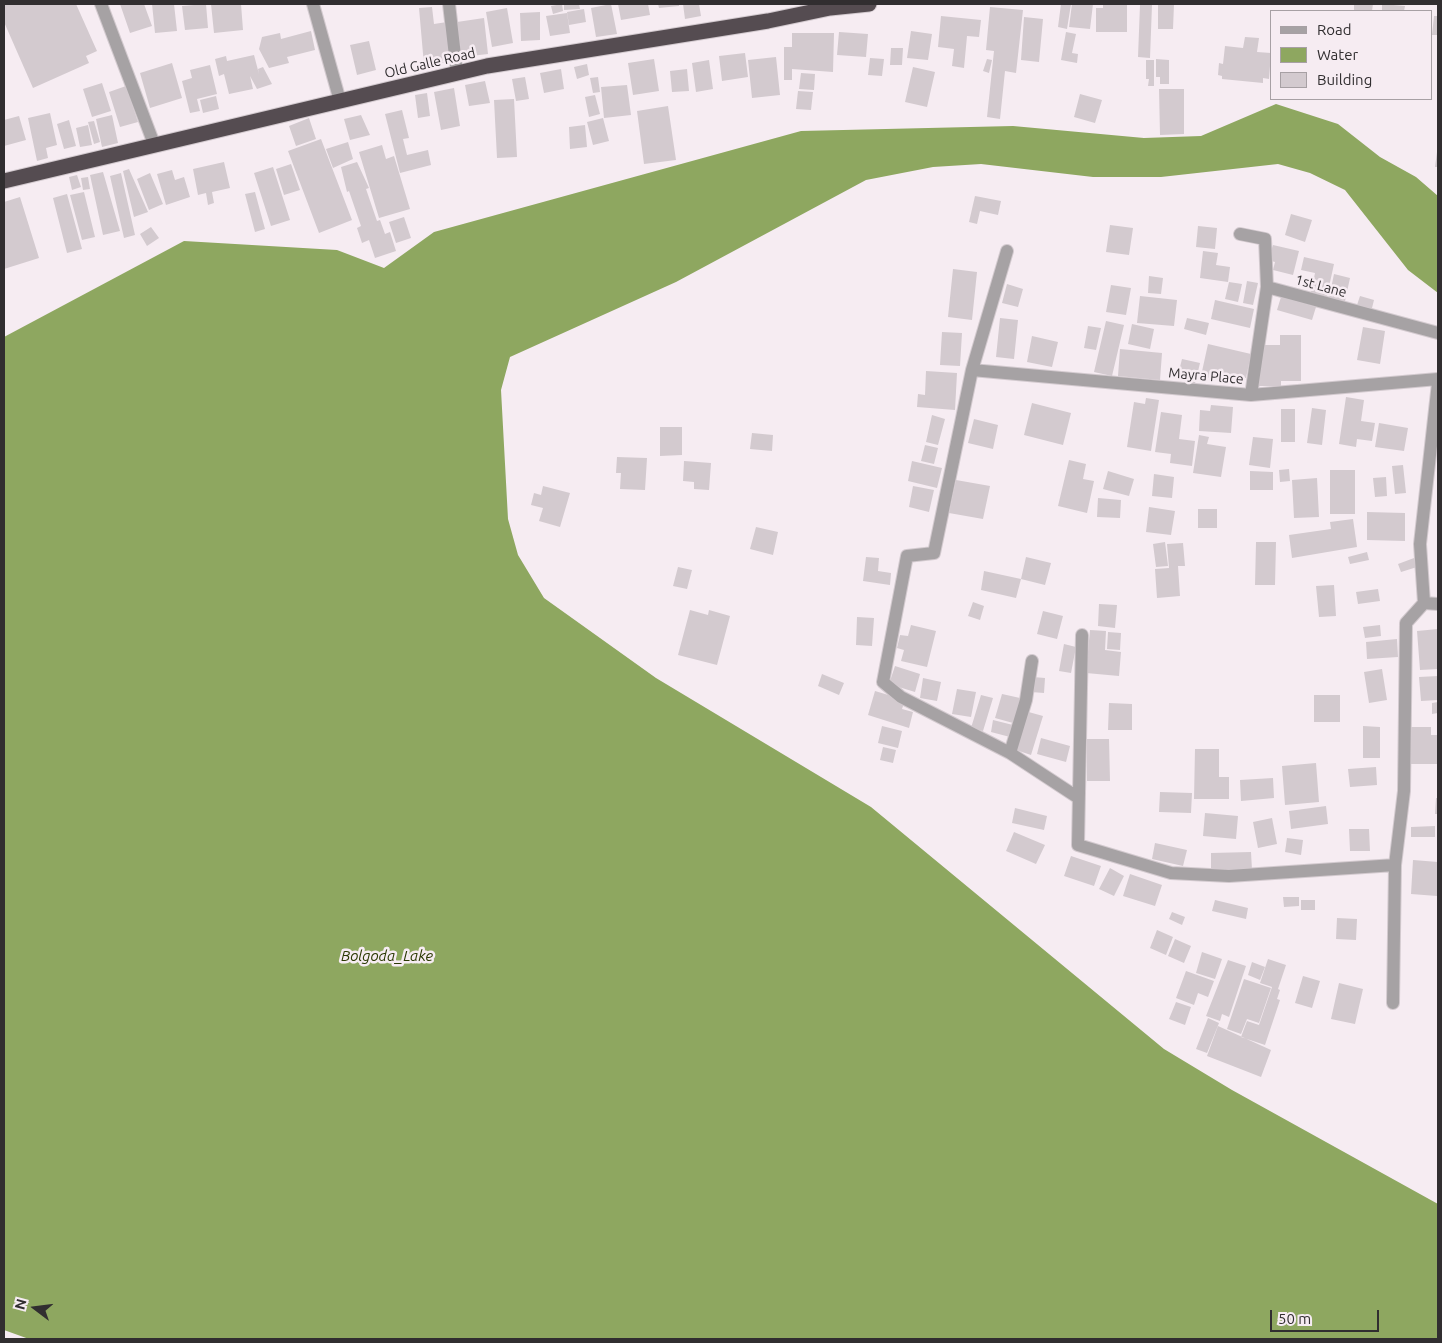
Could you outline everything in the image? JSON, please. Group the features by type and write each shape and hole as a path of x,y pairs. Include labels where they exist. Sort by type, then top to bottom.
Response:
{"highway":[{"name":"Old Galle Road","path":"4,181 488,66 758,22 816,7 869,4"}],"street":[{"path":"101,4 154,144"},
{"path":"312,4 340,100"},
{"path":"449,4 457,73"},
{"path":"1240,234 1265,239 1267,287 1251,395"},
{"path":"1006,251 972,370 934,553 907,556 883,682 901,696 1010,753 1077,797"},
{"name":"1st Lane","path":"1267,287 1438,333"},
{"name":"Mayra Place","path":"972,370 1251,395 1438,379"},
{"path":"1393,1003 1395,865 1404,791 1406,623 1424,603 1420,544 1438,383"},
{"path":"1424,603 1438,604"},
{"path":"1082,635 1077,797 1078,845 1171,873 1229,876 1395,865"},
{"path":"1010,753 1026,700 1032,661"}],"water":[{"name":"Bolgoda_Lake","path":"1276,104 1338,124 1380,157 1416,177 1438,196 1438,293 1408,270 1345,190 1310,173 1278,164 1161,177 1093,177 981,164 933,167 866,180 676,282 510,357 501,390 508,519 518,555 544,598 656,678 871,807 1164,1049 1232,1090 1438,1204 1438,1339 29,1339 4,1330 4,337 184,241 337,250 384,268 434,232 801,131 1013,126 1144,138 1201,136"}],"building":[{"path":"4,4 76,4 97,51 86,56 89,63 33,88 4,22"},
{"path":"120,4 144,4 152,26 130,33"},
{"path":"152,4 174,4 177,31 155,33"},
{"path":"206,4 208,28 185,30 182,6"},
{"path":"211,4 241,4 243,30 214,33"},
{"path":"562,4 563,11 553,14 551,6"},
{"path":"564,4 579,4 580,9 564,10"},
{"path":"611,4 617,34 596,37 591,8"},
{"path":"618,4 648,4 650,15 621,20"},
{"path":"658,4 679,4 679,6 659,8"},
{"path":"683,4 699,4 701,16 685,19"},
{"path":"1061,4 1071,4 1067,29 1058,27"},
{"path":"1072,4 1093,4 1090,29 1069,27"},
{"path":"1103,4 1127,4 1127,32 1096,32 1096,8 1103,8"},
{"path":"1158,4 1174,4 1173,29 1158,29"},
{"path":"1354,4 1373,4 1372,10 1354,10"},
{"path":"1382,4 1405,6 1404,10 1382,10"},
{"path":"1140,5 1152,5 1150,58 1138,57"},
{"path":"432,7 434,24 447,22 451,62 424,65 419,8"},
{"path":"990,7 1023,10 1016,73 1005,71 1000,119 987,117 994,51 986,50"},
{"path":"507,8 513,43 492,47 486,12"},
{"path":"584,9 586,22 569,25 567,12"},
{"path":"540,12 540,40 521,41 520,13"},
{"path":"567,13 570,33 550,36 546,16"},
{"path":"941,16 981,20 979,37 967,36 964,68 952,66 954,49 938,47"},
{"path":"1434,16 1438,16 1438,35 1432,35"},
{"path":"1024,17 1043,19 1039,62 1021,60"},
{"path":"484,18 488,54 462,57 457,22"},
{"path":"311,31 315,50 287,57 289,63 269,68 259,49 262,37 280,33 281,39"},
{"path":"911,31 932,34 928,60 907,58"},
{"path":"839,32 868,34 866,57 837,55"},
{"path":"1066,32 1076,34 1072,53 1078,54 1077,63 1061,60"},
{"path":"792,33 834,33 833,72 792,69 792,80 784,80 784,47 792,47"},
{"path":"1245,37 1259,38 1257,52 1270,53 1269,79 1263,78 1263,83 1222,79 1222,76 1218,75 1219,63 1223,64 1225,46 1243,48"},
{"path":"369,41 376,70 357,75 350,45"},
{"path":"891,48 903,48 902,65 890,65"},
{"path":"745,53 748,77 722,81 719,56"},
{"path":"254,55 259,74 258,69 263,67 272,84 257,89 250,76 253,89 229,94 224,74 219,76 215,59 226,56 227,61"},
{"path":"776,57 780,95 752,98 748,60"},
{"path":"870,58 884,59 882,76 868,75"},
{"path":"654,59 659,91 633,95 628,63"},
{"path":"987,59 992,60 989,73 983,71"},
{"path":"1156,59 1169,60 1169,84 1160,84 1160,77 1156,77"},
{"path":"709,60 713,89 696,92 692,63"},
{"path":"1146,60 1154,60 1154,86 1148,86 1149,79 1146,79"},
{"path":"172,63 182,98 150,108 140,73"},
{"path":"587,64 589,75 577,79 574,67"},
{"path":"210,65 217,94 197,99 200,111 190,113 182,81 192,78 190,70"},
{"path":"913,67 935,72 927,107 905,102"},
{"path":"561,69 564,89 544,93 540,73"},
{"path":"687,69 689,91 672,92 670,71"},
{"path":"801,73 815,74 814,90 799,89"},
{"path":"525,77 529,99 516,101 512,79"},
{"path":"598,77 600,92 593,93 590,78"},
{"path":"485,81 490,103 469,106 465,85"},
{"path":"102,83 111,111 92,117 83,89"},
{"path":"627,85 631,115 604,118 601,87"},
{"path":"126,86 138,122 120,127 109,92"},
{"path":"454,88 460,126 441,130 434,92"},
{"path":"1159,89 1184,89 1184,134 1160,135"},
{"path":"798,91 813,92 811,110 796,109"},
{"path":"427,93 430,116 418,118 415,95"},
{"path":"1080,94 1102,100 1095,123 1074,117"},
{"path":"595,95 600,114 589,117 585,97"},
{"path":"216,96 219,109 203,113 200,100"},
{"path":"514,99 517,157 497,158 494,100"},
{"path":"668,106 676,160 644,164 637,111"},
{"path":"402,110 409,138 403,139 407,155 428,150 431,165 400,173 385,114"},
{"path":"50,113 57,145 46,148 48,158 37,161 28,118"},
{"path":"112,115 118,143 102,147 96,119"},
{"path":"361,115 370,135 350,140 344,119"},
{"path":"19,116 26,140 4,146 4,120"},
{"path":"309,118 316,139 296,146 289,126"},
{"path":"603,118 609,141 593,145 587,122"},
{"path":"69,120 76,146 64,149 57,124"},
{"path":"94,121 100,142 94,144 88,122"},
{"path":"88,125 92,145 80,147 76,128"},
{"path":"585,125 587,147 570,149 569,127"},
{"path":"321,139 352,220 319,233 288,151"},
{"path":"348,142 353,159 333,168 326,149"},
{"path":"382,145 386,159 394,156 410,209 379,218 359,152"},
{"path":"1437,152 1438,167 1435,167"},
{"path":"224,162 230,188 212,192 214,203 208,205 206,193 198,195 193,169"},
{"path":"357,162 369,188 366,189 377,221 380,220 385,234 390,232 396,251 375,258 369,240 362,243 357,228 361,226 349,191 347,192 341,167"},
{"path":"291,164 300,190 284,195 276,169"},
{"path":"273,167 290,220 271,226 254,173"},
{"path":"129,169 148,212 134,217 123,171"},
{"path":"172,170 175,180 184,177 190,197 166,205 157,174"},
{"path":"103,172 120,231 103,235 90,175"},
{"path":"121,173 135,235 124,238 110,176"},
{"path":"150,173 163,204 149,210 137,179"},
{"path":"77,175 81,187 72,190 69,177"},
{"path":"88,177 90,189 83,190 81,178"},
{"path":"84,192 95,237 82,240 70,195"},
{"path":"255,192 265,229 255,232 245,194"},
{"path":"67,194 82,249 67,253 53,198"},
{"path":"975,196 1001,201 998,215 980,211 977,224 969,222"},
{"path":"20,197 39,258 4,269 4,202"},
{"path":"1291,214 1312,220 1305,242 1285,235"},
{"path":"404,217 411,238 396,243 389,222"},
{"path":"1110,225 1133,228 1129,255 1106,252"},
{"path":"1198,226 1217,228 1215,249 1196,247"},
{"path":"151,227 159,238 147,246 140,234"},
{"path":"1273,245 1299,251 1293,275 1273,270 1275,262 1268,260"},
{"path":"1203,251 1218,253 1216,265 1230,267 1228,282 1200,278"},
{"path":"1304,257 1334,264 1327,296 1311,292 1315,273 1301,270"},
{"path":"953,269 977,272 972,320 948,317"},
{"path":"1334,274 1350,278 1345,301 1329,298"},
{"path":"1149,276 1163,278 1161,294 1148,293"},
{"path":"1247,281 1258,283 1253,305 1243,303"},
{"path":"1229,282 1242,284 1238,302 1225,299"},
{"path":"1007,284 1023,289 1018,307 1002,303"},
{"path":"1111,285 1131,288 1126,315 1106,312"},
{"path":"1140,296 1177,300 1174,326 1137,323"},
{"path":"1360,296 1374,300 1371,312 1356,308"},
{"path":"1281,297 1316,307 1312,320 1277,310"},
{"path":"1215,300 1254,309 1250,328 1211,319"},
{"path":"1000,318 1018,320 1014,359 996,357"},
{"path":"1187,318 1209,323 1206,335 1184,329"},
{"path":"1106,321 1124,325 1112,376 1094,372"},
{"path":"1132,324 1154,329 1150,349 1128,344"},
{"path":"1088,326 1101,328 1096,350 1084,348"},
{"path":"1363,327 1385,331 1380,364 1357,360"},
{"path":"942,332 962,333 960,366 940,365"},
{"path":"1280,335 1301,335 1301,381 1281,381 1281,386 1258,386 1260,345 1280,345"},
{"path":"1032,336 1058,342 1052,367 1027,362"},
{"path":"1208,344 1251,354 1246,378 1234,375 1232,383 1201,376"},
{"path":"1120,349 1162,353 1160,380 1118,376"},
{"path":"1182,359 1200,363 1195,384 1177,379"},
{"path":"926,371 957,373 955,410 917,407 918,394 925,395"},
{"path":"1346,397 1364,400 1361,421 1375,423 1372,441 1357,439 1356,447 1339,444"},
{"path":"1146,398 1159,400 1151,451 1127,447 1134,402 1145,404"},
{"path":"1032,403 1071,413 1063,445 1024,435"},
{"path":"1211,405 1233,407 1231,433 1199,431 1200,410 1210,411"},
{"path":"1312,408 1326,410 1322,445 1307,443"},
{"path":"1281,409 1295,409 1295,442 1281,442"},
{"path":"1161,412 1182,415 1179,439 1195,441 1192,466 1170,463 1171,454 1155,452"},
{"path":"932,415 945,419 938,445 926,442"},
{"path":"974,419 998,425 993,449 968,443"},
{"path":"1379,423 1408,428 1404,451 1375,447"},
{"path":"660,427 682,427 682,455 660,456"},
{"path":"752,433 773,435 772,451 750,449"},
{"path":"1199,435 1209,437 1207,444 1226,447 1221,477 1193,473"},
{"path":"1253,437 1273,439 1270,468 1249,465"},
{"path":"925,445 938,448 934,464 921,461"},
{"path":"617,457 647,458 645,490 620,489 621,473 616,473"},
{"path":"1069,460 1086,464 1083,479 1094,481 1087,513 1058,506"},
{"path":"684,461 711,463 709,490 694,489 694,482 683,481"},
{"path":"912,461 942,468 937,488 908,481"},
{"path":"1403,465 1406,493 1395,494 1392,466"},
{"path":"1289,469 1290,481 1280,482 1279,470"},
{"path":"1330,470 1355,470 1355,514 1330,514"},
{"path":"1108,471 1134,479 1129,496 1103,489"},
{"path":"1250,471 1273,472 1273,490 1250,490"},
{"path":"1154,474 1174,477 1172,498 1152,496"},
{"path":"1386,477 1387,496 1375,497 1373,478"},
{"path":"1317,478 1319,517 1294,518 1292,480"},
{"path":"956,480 990,486 983,519 949,513"},
{"path":"543,486 570,493 560,527 539,521 543,508 531,505 534,493 541,495"},
{"path":"913,486 934,490 929,512 909,507"},
{"path":"1098,498 1121,500 1120,518 1097,517"},
{"path":"1149,507 1175,511 1171,535 1146,532"},
{"path":"1198,509 1217,509 1217,528 1198,528"},
{"path":"1367,512 1405,513 1405,541 1367,540"},
{"path":"1353,519 1357,547 1292,558 1289,535 1331,529 1330,522"},
{"path":"756,527 778,532 773,555 750,549"},
{"path":"1165,542 1168,566 1156,567 1153,544"},
{"path":"1256,542 1276,542 1275,585 1255,585"},
{"path":"1183,543 1185,566 1178,566 1180,596 1157,598 1155,569 1169,568 1167,544"},
{"path":"1367,552 1369,560 1350,564 1348,557"},
{"path":"866,557 879,558 878,571 891,573 890,585 863,581"},
{"path":"1026,557 1051,563 1045,585 1021,579"},
{"path":"1414,558 1417,567 1401,572 1398,564"},
{"path":"678,567 692,570 687,589 673,586"},
{"path":"984,571 1021,579 1016,598 981,590"},
{"path":"1334,585 1336,616 1319,617 1316,586"},
{"path":"1378,589 1380,601 1358,604 1356,592"},
{"path":"973,602 984,606 980,620 968,616"},
{"path":"1099,604 1117,605 1115,628 1098,626"},
{"path":"690,610 708,615 709,610 730,616 717,665 678,655"},
{"path":"1043,611 1063,616 1057,639 1037,634"},
{"path":"857,617 874,618 872,646 856,645"},
{"path":"911,625 936,631 927,667 901,661 904,650 897,648 900,635 908,636"},
{"path":"1380,625 1381,636 1365,638 1363,627"},
{"path":"1438,629 1438,669 1420,670 1417,631"},
{"path":"1090,630 1106,631 1105,650 1121,652 1119,676 1086,673"},
{"path":"1108,632 1121,633 1120,650 1107,649"},
{"path":"1397,639 1398,657 1367,659 1366,642"},
{"path":"1064,644 1076,647 1071,673 1059,671"},
{"path":"895,666 920,674 915,692 889,684"},
{"path":"1382,669 1387,700 1369,703 1364,672"},
{"path":"822,674 844,683 839,695 818,686"},
{"path":"1438,676 1438,700 1421,701 1419,677"},
{"path":"1033,677 1045,678 1044,693 1031,692"},
{"path":"923,678 941,682 937,701 920,698"},
{"path":"957,689 976,692 971,717 952,714"},
{"path":"875,691 905,700 902,709 913,712 909,728 868,715"},
{"path":"1002,694 1020,698 1013,723 995,718"},
{"path":"981,695 993,698 983,731 971,728"},
{"path":"1314,695 1340,695 1340,722 1314,722"},
{"path":"1438,702 1438,713 1432,714 1432,703"},
{"path":"1109,703 1132,704 1132,730 1108,730"},
{"path":"1025,711 1043,716 1031,755 1013,749"},
{"path":"993,720 1013,725 1010,737 991,732"},
{"path":"882,726 902,731 898,748 878,743"},
{"path":"1363,726 1380,727 1380,758 1363,758"},
{"path":"1408,727 1431,727 1431,735 1438,735 1438,764 1408,764"},
{"path":"1041,738 1070,746 1066,762 1037,754"},
{"path":"1087,739 1109,739 1110,781 1087,781"},
{"path":"883,747 896,750 893,763 880,760"},
{"path":"1195,749 1219,749 1219,777 1229,777 1229,799 1194,799"},
{"path":"1316,763 1319,802 1285,805 1282,766"},
{"path":"1376,767 1377,785 1350,787 1348,769"},
{"path":"1273,778 1274,798 1241,801 1240,780"},
{"path":"1160,792 1192,793 1191,813 1159,812"},
{"path":"1436,798 1438,798 1438,814 1435,814"},
{"path":"1326,806 1328,824 1291,829 1289,811"},
{"path":"1015,808 1047,816 1044,830 1012,823"},
{"path":"1205,813 1238,816 1236,839 1203,836"},
{"path":"1272,818 1277,844 1258,848 1253,822"},
{"path":"1435,826 1435,837 1411,837 1411,827"},
{"path":"1349,829 1369,829 1370,851 1350,851"},
{"path":"1014,832 1045,845 1036,864 1006,851"},
{"path":"1287,838 1303,840 1301,855 1285,852"},
{"path":"1155,843 1187,850 1183,866 1152,859"},
{"path":"1251,852 1252,870 1211,871 1211,853"},
{"path":"1071,856 1101,866 1094,886 1064,876"},
{"path":"1413,860 1438,862 1437,896 1411,894"},
{"path":"1110,868 1124,876 1114,896 1099,889"},
{"path":"1130,874 1162,885 1155,906 1123,896"},
{"path":"1283,897 1299,897 1299,906 1284,907"},
{"path":"1215,900 1248,908 1246,919 1212,911"},
{"path":"1301,900 1315,900 1315,910 1301,910"},
{"path":"1172,912 1185,917 1182,925 1169,919"},
{"path":"1337,918 1357,919 1356,940 1336,939"},
{"path":"1157,930 1173,937 1166,955 1150,948"},
{"path":"1175,939 1191,946 1184,963 1168,956"},
{"path":"1202,952 1222,959 1215,979 1196,973"},
{"path":"1268,959 1286,965 1278,989 1280,990 1277,999 1280,1000 1265,1045 1241,1037 1247,1021 1259,1025 1272,987 1260,983"},
{"path":"1228,960 1246,966 1229,1017 1222,1014 1220,1021 1206,1016"},
{"path":"1252,962 1265,967 1260,980 1248,975"},
{"path":"1186,971 1214,981 1208,997 1198,993 1194,1005 1176,998"},
{"path":"1303,976 1320,981 1312,1008 1295,1003"},
{"path":"1244,979 1271,988 1259,1023 1247,1019 1241,1034 1227,1029"},
{"path":"1339,983 1363,989 1355,1024 1331,1019"},
{"path":"1176,1002 1191,1007 1185,1025 1169,1019"},
{"path":"1208,1018 1219,1023 1207,1053 1196,1049"},
{"path":"1218,1026 1271,1050 1261,1077 1207,1056"}]}
